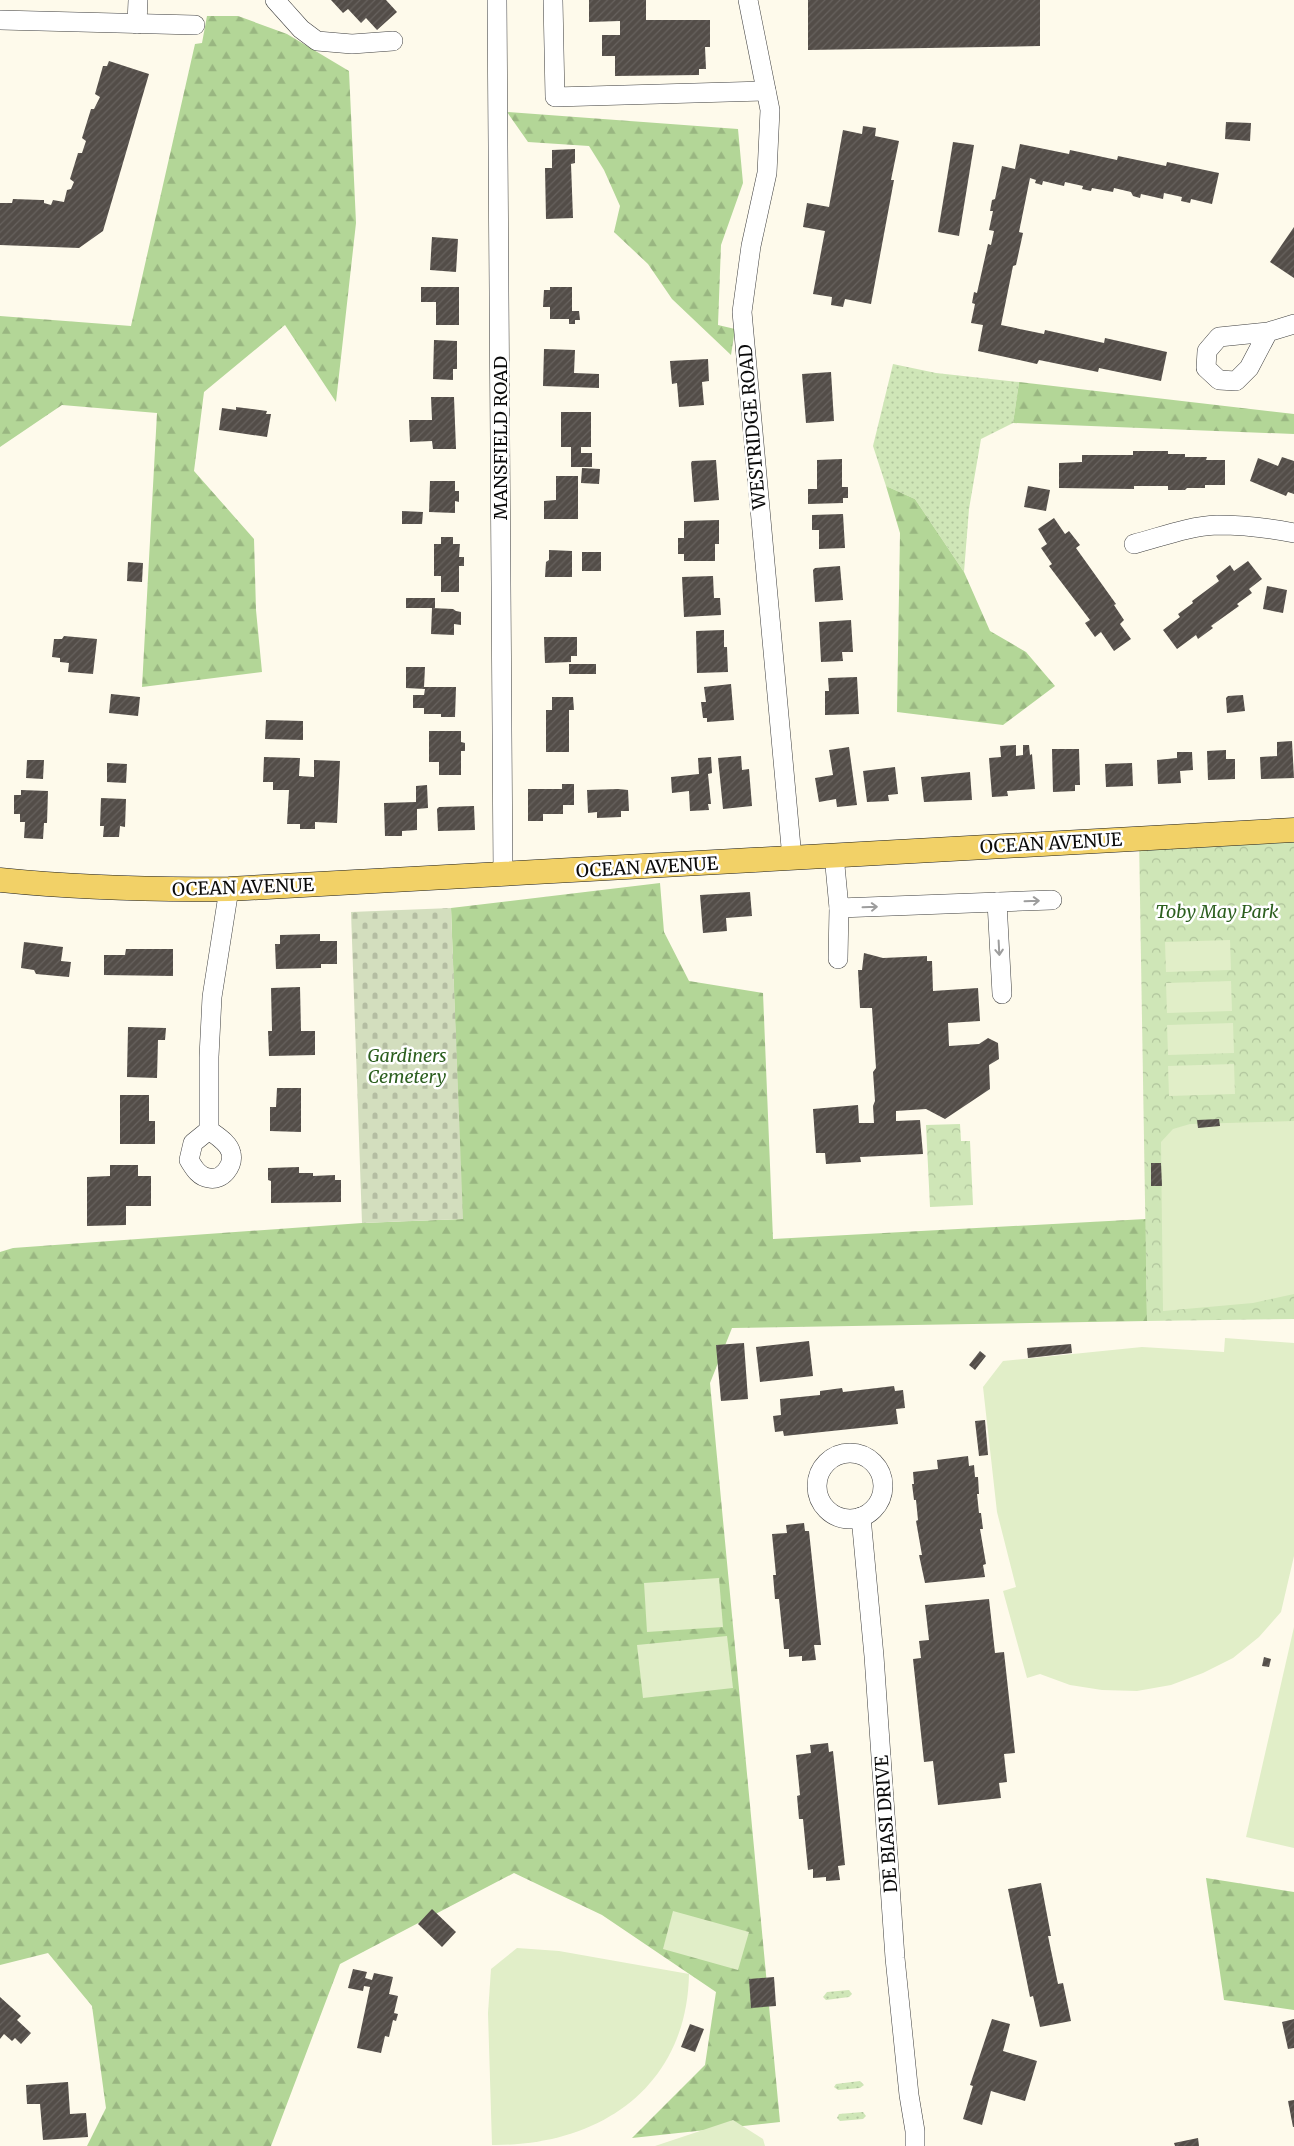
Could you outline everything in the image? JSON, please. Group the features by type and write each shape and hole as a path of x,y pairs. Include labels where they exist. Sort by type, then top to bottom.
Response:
{"main road":[{"name":"OCEAN AVENUE","path":"0,880 72,887 136,890 229,889 1294,830"}],"street":[{"path":"136,24 138,0"},
{"path":"275,0 301,29 317,41 352,44 393,41"},
{"name":"MANSFIELD ROAD","path":"497,0 504,875"},
{"path":"553,0 555,96 766,91"},
{"name":"WESTRIDGE ROAD","path":"748,0 770,110 767,173 751,246 742,312 792,858"},
{"path":"0,20 195,25"},
{"path":"1268,332 1294,324"},
{"path":"1134,544 1180,531 1216,525 1273,529 1294,533"},
{"path":"834,855 839,908 838,959"},
{"path":"209,1130 209,1057 212,997 229,889"},
{"path":"839,908 1052,900"},
{"path":"996,902 1002,994"},
{"name":"DE BIASI DRIVE","path":"861,1517 873,1650 895,1958 909,2095 918,2141"}],"green space":[{"path":"207,16 238,16 287,34 349,71 356,223 336,402 285,325 204,392 194,471 254,539 256,610 262,672 142,687 157,413 62,405 0,447 0,316 131,326 195,44 202,43"},
{"path":"507,112 738,129 743,183 721,245 718,325 735,329 731,355 672,299 648,264 614,232 620,206 604,170 589,146 528,142"},
{"path":"893,364 936,373 1019,382 1013,423 981,439 969,509 964,572 915,499 886,486 873,446"},
{"path":"1019,382 1294,414 1294,434 1013,423"},
{"path":"886,486 915,499 964,572 990,631 1026,652 1055,686 1003,725 897,712 900,533"},
{"name":"Toby May Park","path":"1294,830 1294,1319 1147,1321 1139,838"},
{"path":"660,883 664,932 689,981 763,993 773,1239 1146,1219 1147,1321 732,1328 710,1383 780,2122 632,2138 705,2065 716,1992 602,1915 514,1873 340,1964 271,2146 87,2146 106,2108 92,2006 48,1953 0,1965 0,1252 13,1248 362,1223 462,1219 451,908"},
{"name":"Gardiners Cemetery","path":"451,908 463,1219 362,1223 351,912"},
{"path":"1230,940 1231,970 1166,972 1165,942"},
{"path":"1231,981 1232,1011 1167,1013 1166,983"},
{"path":"1233,1023 1234,1053 1168,1055 1167,1025"},
{"path":"1234,1064 1235,1094 1169,1096 1168,1066"},
{"path":"1294,1121 1294,1294 1253,1303 1163,1311 1161,1142 1173,1129 1190,1124"},
{"path":"960,1124 961,1141 970,1141 973,1205 930,1207 926,1125"},
{"path":"1225,1338 1294,1343 1294,1556 1281,1612 1259,1637 1233,1658 1203,1673 1171,1685 1137,1691 1102,1690 1070,1685 1040,1674 1027,1678 1003,1591 1016,1587 997,1512 983,1387 1003,1361 1142,1347 1224,1352"},
{"path":"719,1578 723,1627 647,1632 644,1583"},
{"path":"1294,1627 1294,1848 1246,1837"},
{"path":"727,1636 733,1688 643,1698 637,1645"},
{"path":"1206,1878 1294,1892 1294,2010 1224,2000"},
{"path":"673,1911 749,1932 738,1970 663,1949"},
{"path":"517,1948 559,1951 689,1974 684,2014 673,2048 655,2078 631,2102 602,2121 568,2134 532,2143 492,2145 488,2013 491,1969"},
{"path":"849,1990 852,1994 849,1997 826,2000 823,1997 827,1992"},
{"path":"860,2081 864,2085 860,2088 838,2090 834,2087 836,2084"},
{"path":"863,2112 866,2116 863,2119 840,2121 837,2118 839,2114"},
{"path":"733,2120 763,2139 765,2146 655,2146"}],"building":[{"path":"331,0 386,0 397,12 377,30 366,18 361,23 348,9 343,13"},
{"path":"589,0 646,0 646,20 710,20 710,47 705,47 706,69 699,69 699,75 615,76 615,56 602,56 602,35 620,35 620,21 589,22"},
{"path":"808,0 1040,0 1040,46 808,50"},
{"path":"109,61 149,74 103,231 79,248 0,245 0,203 12,203 13,199 44,200 44,203 51,205 53,200 64,202 67,190 71,189 74,182 70,179 78,153 82,153 86,141 82,138 91,109 94,109 100,97 95,94 103,66 107,66"},
{"path":"1226,122 1251,123 1250,141 1225,139"},
{"path":"863,126 876,128 875,136 899,141 891,180 894,180 871,304 845,299 843,307 831,305 832,297 813,294 825,231 803,227 807,203 829,207 843,130 862,134"},
{"path":"953,142 974,145 959,236 938,232"},
{"path":"1020,144 1069,154 1070,150 1117,160 1118,156 1166,166 1167,162 1219,173 1212,204 1191,199 1190,203 1181,201 1182,197 1164,193 1163,199 1141,194 1140,198 1133,196 1131,192 1114,188 1113,192 1092,188 1091,191 1082,189 1083,186 1065,182 1064,186 1043,181 1042,185 1035,183 1036,180 1030,178 1019,232 1023,233 1016,265 1013,266 1001,325 1044,334 1045,330 1104,343 1105,338 1167,352 1161,381 1099,368 1098,372 1039,360 1037,364 978,351 983,325 971,323 975,304 972,303 974,292 977,293 988,244 991,245 994,231 989,230 993,211 990,211 992,200 995,199 1002,166 1015,169"},
{"path":"575,149 575,163 571,164 573,218 546,219 545,168 552,168 552,150"},
{"path":"1294,227 1294,278 1270,262"},
{"path":"432,237 458,239 456,272 430,270"},
{"path":"421,287 459,287 459,325 436,325 436,302 421,302"},
{"path":"550,287 572,287 572,311 579,311 580,320 575,320 575,324 569,324 569,319 550,319 550,307 543,307 544,290 550,290"},
{"path":"434,340 457,341 457,369 453,369 453,380 433,379"},
{"path":"544,349 575,350 574,373 599,374 599,388 543,386"},
{"path":"708,359 709,381 702,382 704,405 679,407 677,383 672,384 670,361"},
{"path":"831,372 834,421 806,423 802,374"},
{"path":"431,397 454,397 456,449 433,449 432,441 410,442 409,420 432,420"},
{"path":"236,407 267,411 266,414 271,414 267,437 219,430 222,408 236,410"},
{"path":"561,412 591,412 591,447 581,447 581,453 592,453 592,467 571,467 571,447 561,447"},
{"path":"1133,451 1168,451 1168,454 1185,454 1185,457 1207,457 1206,460 1225,460 1225,485 1205,485 1205,488 1187,488 1185,490 1168,490 1168,486 1134,486 1134,489 1059,488 1059,463 1082,462 1082,455 1133,455"},
{"path":"1282,457 1294,461 1294,494 1288,492 1286,496 1250,481 1258,458 1278,466"},
{"path":"842,459 842,487 848,487 848,498 843,498 843,503 808,504 808,489 817,489 817,460"},
{"path":"716,460 719,500 694,502 692,461"},
{"path":"582,468 600,469 599,484 581,483"},
{"path":"556,476 578,476 578,519 544,519 544,501 556,500"},
{"path":"430,481 455,481 455,491 459,491 459,502 455,501 455,513 429,512"},
{"path":"1028,486 1050,490 1046,511 1024,507"},
{"path":"402,511 423,512 422,524 402,524"},
{"path":"843,514 845,548 819,549 819,530 812,530 812,515"},
{"path":"1054,518 1065,534 1069,531 1080,545 1076,548 1116,604 1114,605 1124,620 1120,624 1131,639 1114,651 1101,632 1095,637 1085,623 1090,620 1049,566 1052,564 1041,548 1047,544 1038,529"},
{"path":"719,520 719,544 715,544 715,561 684,561 684,554 678,554 678,538 684,538 684,521"},
{"path":"441,537 453,537 453,544 460,544 459,557 464,557 464,566 459,566 459,592 441,592 441,576 434,576 434,544 441,544"},
{"path":"549,550 572,551 572,577 545,577"},
{"path":"582,552 601,552 601,571 582,571"},
{"path":"1248,561 1262,579 1249,589 1252,593 1237,604 1239,606 1211,626 1213,628 1198,639 1196,635 1177,649 1163,630 1180,617 1178,614 1193,603 1192,601 1219,581 1216,576 1230,565 1234,571"},
{"path":"128,562 143,563 142,582 127,581"},
{"path":"840,566 843,600 815,602 813,570 815,568"},
{"path":"713,576 714,598 720,598 721,615 684,617 682,577"},
{"path":"1267,586 1287,590 1283,613 1263,609"},
{"path":"406,598 435,598 435,608 406,608"},
{"path":"432,608 453,609 461,612 461,625 454,624 454,635 431,634"},
{"path":"851,620 853,652 842,652 843,661 821,662 819,622"},
{"path":"724,630 724,647 727,647 728,672 697,673 696,631"},
{"path":"64,636 97,639 93,674 68,672 69,663 60,662 60,658 52,657 54,639 62,639"},
{"path":"544,637 577,637 577,656 571,656 571,662 545,663"},
{"path":"569,664 596,664 596,674 569,674"},
{"path":"406,667 425,667 424,687 456,687 455,717 441,717 441,714 424,714 424,708 413,708 413,695 424,695 425,689 406,688"},
{"path":"857,677 859,714 825,715 825,691 829,691 828,678"},
{"path":"731,684 734,720 707,722 707,718 703,718 701,702 706,702 704,687"},
{"path":"111,694 140,697 138,716 109,713"},
{"path":"1243,695 1245,711 1227,713 1226,698 1228,696"},
{"path":"552,697 573,697 574,710 569,710 569,752 546,752 546,710 552,710"},
{"path":"266,720 303,721 303,740 265,739"},
{"path":"429,731 461,731 461,742 465,743 465,751 461,751 461,775 439,775 439,762 429,762"},
{"path":"1292,741 1294,778 1261,779 1260,757 1277,756 1277,742"},
{"path":"1016,745 1016,756 1023,755 1023,745 1029,745 1030,755 1032,754 1035,789 1007,791 1008,796 992,797 989,758 1001,757 1000,746"},
{"path":"849,747 857,805 837,807 836,799 819,802 815,778 833,775 829,750"},
{"path":"1052,749 1079,749 1080,785 1075,785 1075,791 1053,792"},
{"path":"1226,750 1226,759 1235,759 1235,779 1208,780 1207,751"},
{"path":"1177,752 1192,752 1193,770 1180,771 1181,783 1158,784 1157,760 1177,758"},
{"path":"741,756 742,770 749,769 752,806 723,809 718,758"},
{"path":"264,757 300,758 299,776 314,777 314,760 340,761 337,823 315,822 315,829 300,829 300,824 287,824 289,790 273,790 273,782 263,782"},
{"path":"711,757 712,773 708,774 711,804 708,804 709,810 690,811 689,791 672,793 671,777 699,774 698,758"},
{"path":"27,760 44,760 43,779 26,778"},
{"path":"107,763 127,764 126,783 107,782"},
{"path":"1132,763 1133,786 1106,787 1105,764"},
{"path":"895,767 898,794 888,795 889,801 867,802 863,771"},
{"path":"970,772 972,800 924,802 921,777"},
{"path":"562,784 574,784 574,805 563,805 563,814 543,814 543,821 528,821 528,789 562,789"},
{"path":"427,785 428,808 417,809 417,830 402,831 402,836 385,836 384,803 416,802 416,786"},
{"path":"21,790 48,791 47,823 44,823 43,839 24,838 25,822 20,822 20,814 14,814 14,795 21,795"},
{"path":"587,790 628,790 629,811 621,811 621,817 597,818 597,812 588,813"},
{"path":"101,798 126,799 125,827 120,826 119,837 103,837 104,826 100,826"},
{"path":"474,806 475,830 438,831 437,809 439,807"},
{"path":"750,892 752,916 726,918 727,931 703,933 700,895"},
{"path":"320,934 320,941 337,941 337,964 321,964 321,968 276,969 275,944 280,944 280,935"},
{"path":"24,942 63,947 61,961 71,962 69,977 36,974 34,970 21,968"},
{"path":"126,949 173,949 173,976 104,975 104,955 125,955"},
{"path":"864,953 883,958 927,956 927,961 932,961 933,991 978,988 980,1021 948,1023 949,1046 979,1044 988,1038 998,1043 999,1059 989,1065 990,1089 945,1119 926,1109 896,1111 896,1121 920,1120 923,1154 860,1157 861,1162 826,1164 825,1153 816,1153 813,1109 858,1105 859,1123 874,1123 873,1072 876,1068 872,1008 860,1008 858,970 862,970"},
{"path":"300,987 301,1031 315,1031 315,1055 269,1056 268,1031 272,1031 271,988"},
{"path":"128,1027 166,1028 165,1040 158,1040 157,1078 127,1077"},
{"path":"277,1088 301,1088 301,1132 270,1131 270,1107 276,1107"},
{"path":"120,1095 149,1095 149,1121 155,1121 155,1144 120,1144"},
{"path":"1219,1119 1220,1126 1198,1128 1197,1120"},
{"path":"1151,1163 1161,1163 1162,1186 1151,1186"},
{"path":"110,1165 138,1165 138,1176 151,1176 151,1206 126,1206 126,1225 87,1226 87,1177 110,1176"},
{"path":"299,1167 299,1173 313,1173 313,1176 335,1175 335,1180 341,1180 341,1202 271,1203 271,1181 268,1180 268,1168"},
{"path":"809,1341 813,1376 760,1382 756,1347"},
{"path":"744,1343 748,1399 721,1401 716,1345"},
{"path":"1071,1344 1072,1353 1028,1358 1027,1348"},
{"path":"980,1351 986,1356 975,1370 969,1365"},
{"path":"894,1386 895,1391 903,1390 905,1408 896,1409 898,1424 784,1436 783,1431 775,1432 773,1416 781,1415 780,1399 820,1395 820,1391 842,1388 843,1392"},
{"path":"985,1420 988,1455 979,1456 975,1421"},
{"path":"968,1456 969,1466 974,1465 975,1477 978,1477 979,1494 977,1494 983,1529 980,1529 986,1564 983,1565 985,1577 925,1583 919,1555 922,1555 916,1521 918,1520 912,1484 914,1484 913,1472 938,1469 937,1460"},
{"path":"804,1523 805,1531 809,1531 821,1645 814,1645 816,1660 802,1661 802,1656 789,1657 789,1649 784,1649 779,1599 775,1599 773,1575 776,1575 772,1534 787,1533 786,1525"},
{"path":"989,1599 995,1653 1004,1652 1015,1753 1004,1754 1007,1782 999,1783 1001,1798 938,1805 933,1761 924,1762 913,1659 921,1658 919,1641 929,1640 925,1605"},
{"path":"1264,1657 1271,1659 1269,1667 1262,1666"},
{"path":"828,1743 829,1752 833,1751 845,1865 838,1866 840,1880 826,1881 826,1877 813,1878 813,1869 808,1870 803,1819 799,1819 797,1796 800,1795 796,1755 811,1753 810,1745"},
{"path":"1041,1883 1051,1936 1048,1936 1058,1984 1063,1983 1071,2021 1040,2027 1033,1996 1030,1997 1008,1889"},
{"path":"432,1909 456,1932 442,1947 418,1924"},
{"path":"353,1969 367,1972 365,1978 372,1980 374,1973 393,1977 389,1994 398,1996 394,2013 398,2014 396,2021 393,2020 389,2037 385,2036 381,2053 357,2048 370,1987 364,1986 363,1991 348,1988"},
{"path":"774,1977 776,2006 751,2008 749,1979"},
{"path":"0,1997 21,2016 17,2020 31,2033 21,2044 15,2038 12,2041 4,2034 0,2039"},
{"path":"992,2019 1010,2024 1003,2051 1037,2061 1025,2101 991,2091 982,2125 963,2119 973,2086 970,2085"},
{"path":"1294,2019 1294,2048 1288,2049 1282,2022"},
{"path":"690,2024 704,2029 695,2052 681,2047"},
{"path":"68,2082 70,2114 86,2113 88,2137 43,2140 40,2104 27,2104 26,2085"},
{"path":"1294,2100 1294,2127 1293,2127 1288,2101"},
{"path":"1198,2138 1199,2146 1175,2146 1174,2143"}]}
